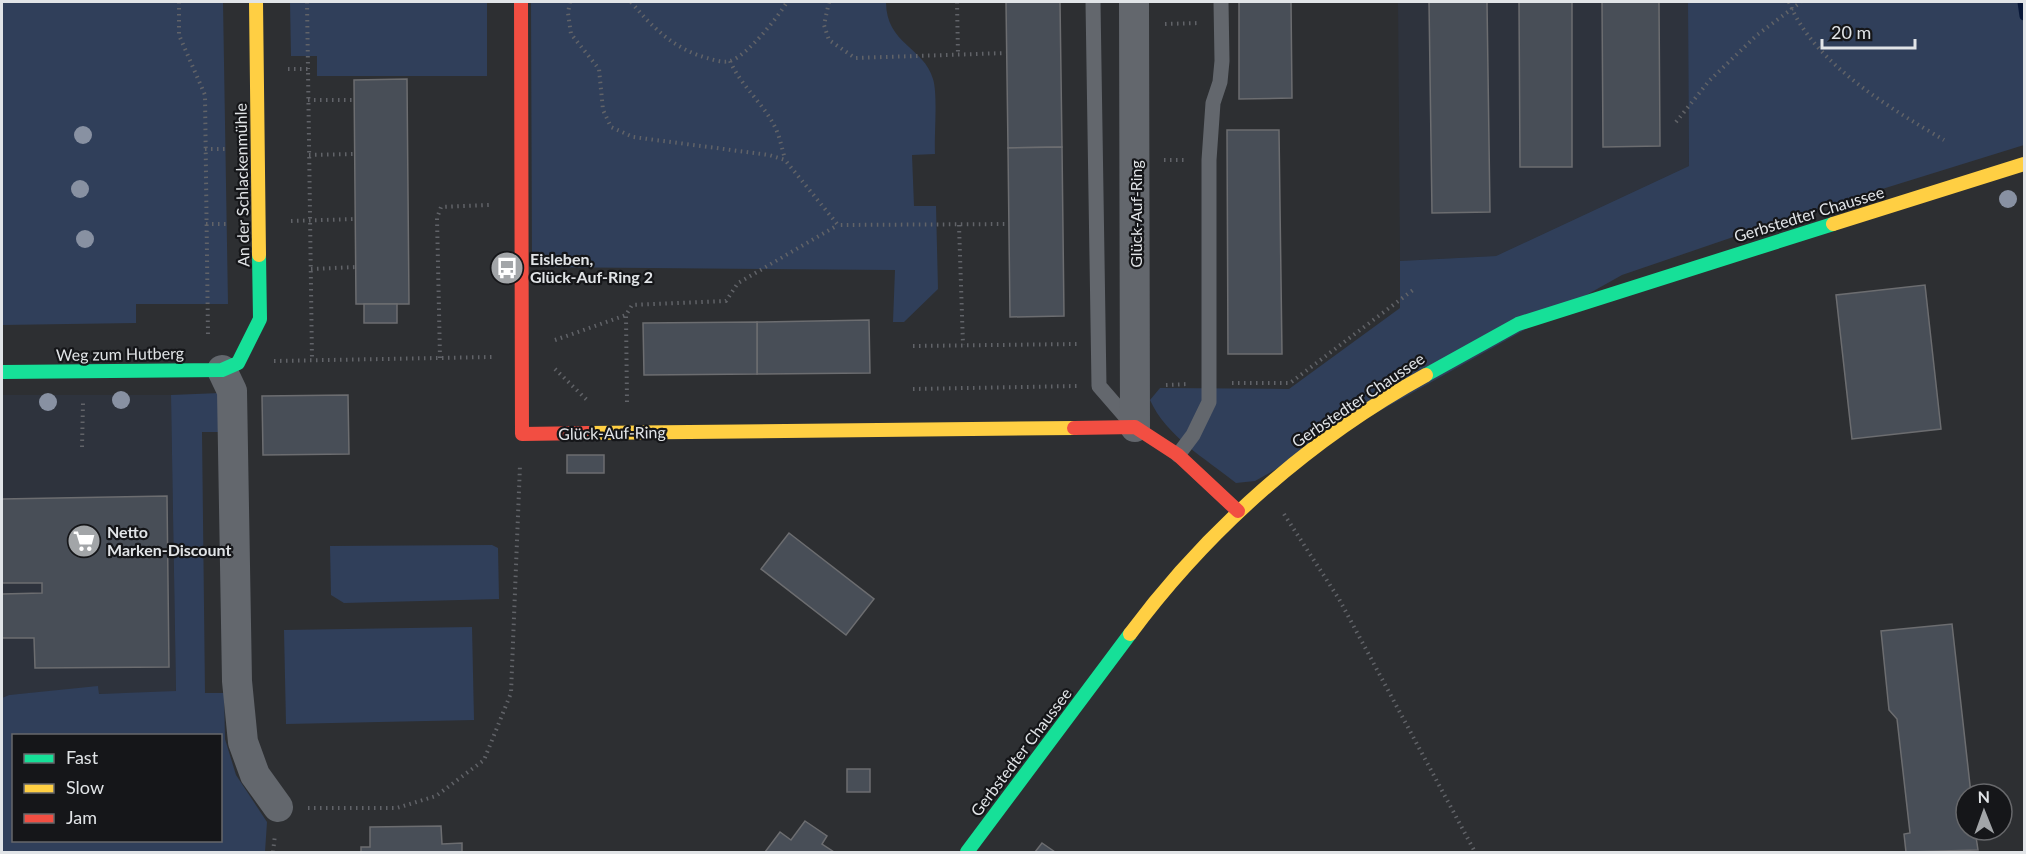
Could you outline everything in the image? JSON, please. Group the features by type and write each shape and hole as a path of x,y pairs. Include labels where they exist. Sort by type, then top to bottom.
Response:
{"street":[{"name":"An der Schlackenmühle","path":"230,366 260,319 256,2"},
{"path":"521,2 522,434"},
{"name":"Glück-Auf-Ring","path":"522,434 1135,427 1134,13"},
{"name":"Gerbstedter Chaussee","path":"967,852 1154,601 1238,511 1297,461 1393,393 1518,324 2025,164"},
{"name":"Weg zum Hutberg","path":"2,372 230,366"},
{"path":"230,366 237,681 243,742 255,775 278,807"},
{"path":"1135,427 1178,454 1238,511"}],"lane":[{"path":"1093,2 1099,386 1135,427"},
{"path":"1178,454 1204,416 1209,402 1209,160 1211,112 1222,61 1221,2"}],"path":[{"path":"179,2 179,35 205,95 208,345 230,366 312,360 543,357 621,433"},
{"path":"307,2 312,360"},
{"path":"570,2 568,13 571,34 599,69 603,110 611,127 633,137 769,155 785,160"},
{"path":"631,2 660,35 675,45 700,56 730,61"},
{"path":"730,61 780,15 787,2"},
{"path":"829,2 824,25 829,40 855,58 1006,53"},
{"path":"957,2 958,55"},
{"path":"1789,2 1812,40 1848,74 1887,107 1944,140"},
{"path":"1676,122 1725,66 1757,35 1801,2"},
{"path":"1134,13 1222,22"},
{"path":"730,61 737,76 776,129 785,160 838,225"},
{"path":"257,70 308,69"},
{"path":"308,100 354,100"},
{"path":"309,155 355,154"},
{"path":"1136,160 1209,160"},
{"path":"440,358 437,218 441,207 521,205"},
{"path":"621,433 627,315 632,305 726,301 738,283 838,225 1009,224"},
{"path":"959,225 963,345"},
{"path":"311,269 356,267"},
{"path":"1135,386 1290,383 1413,290"},
{"path":"522,357 545,344 627,315"},
{"path":"913,346 1097,344"},
{"path":"82,447 83,371"},
{"path":"913,388 1099,386"},
{"path":"278,807 397,808 436,796 484,760 511,693 522,434"},
{"path":"1267,486 1339,599 1475,852"}],"shaded area":[{"path":"2,2 223,2 228,304 136,304 136,323 2,325"},
{"path":"290,2 487,2 487,76 317,76 317,56 291,56"},
{"path":"531,2 886,2 892,27 922,59 933,79 936,105 935,154 912,155 914,206 936,206 938,289 904,322 893,322 895,270 532,267"},
{"path":"1398,2 1688,2 1689,166 1496,256 1400,261"},
{"path":"1688,2 2024,2 2024,145 1792,217 1622,275 1255,481 1236,483 1188,446 1166,425 1150,400 1160,388 1289,389 1400,308 1400,261 1496,256 1689,166"},
{"path":"220,393 221,432 202,432 205,693 224,693 225,739 236,775 267,822 265,852 2,852 2,698 9,695 98,686 99,694 176,691 171,395"},
{"path":"2,395 171,395 176,692 99,694 98,687 9,695 2,698"},
{"path":"492,545 498,548 499,599 344,603 331,595 330,546"},
{"path":"472,627 474,720 286,724 284,630"}],"building":[{"path":"1006,2 1060,2 1062,147 1008,148"},
{"path":"1239,2 1291,2 1292,98 1239,99"},
{"path":"1429,2 1487,2 1490,212 1432,213"},
{"path":"1519,2 1572,2 1572,167 1520,167"},
{"path":"1602,2 1659,2 1660,146 1603,147"},
{"path":"407,79 409,304 356,304 354,80"},
{"path":"1227,130 1279,130 1282,354 1228,354"},
{"path":"1062,147 1064,316 1010,317 1008,148"},
{"path":"1925,285 1941,429 1852,439 1836,295"},
{"path":"364,304 397,304 397,323 364,323"},
{"path":"869,320 870,373 757,374 757,322"},
{"path":"757,322 757,374 644,375 643,323"},
{"path":"348,395 349,454 263,455 262,396"},
{"path":"567,455 604,455 604,473 567,473"},
{"name":"Netto Marken-Discount","path":"167,496 169,667 35,668 34,638 2,638 2,594 42,593 42,583 2,583 2,499"},
{"path":"789,533 874,599 846,635 761,569"},
{"path":"1952,624 1970,782 1954,782 1954,842 1977,842 1978,850 1906,852 1904,834 1910,833 1897,719 1889,710 1881,631"},
{"path":"847,769 870,769 870,792 847,792"},
{"path":"805,821 827,836 822,844 834,852 765,852 780,832 791,840"},
{"path":"441,826 442,844 462,843 462,852 361,852 361,847 370,847 370,827"},
{"path":"1042,843 1055,852 1035,852"}],"waterway":[{"path":"2022,2 2024,16"}],"traffic: fast":[{"path":"1426,375 1518,324 1833,224"},
{"path":"2,372 222,370 238,363 260,319 259,255"},
{"path":"967,852 1130,634"}],"traffic: slow":[{"path":"256,2 259,255"},
{"path":"1833,224 2024,164"},
{"path":"1130,634 1193,558 1264,489 1342,427 1426,375"},
{"path":"589,433 1074,428"}],"traffic: jam":[{"path":"521,2 522,434 589,433"},
{"path":"1074,428 1135,427 1178,455 1238,511"}],"place":[{"name":"Eisleben, Glück-Auf-Ring 2","path":"507,268"},
{"name":"Netto Marken-Discount","path":"84,541"}]}
